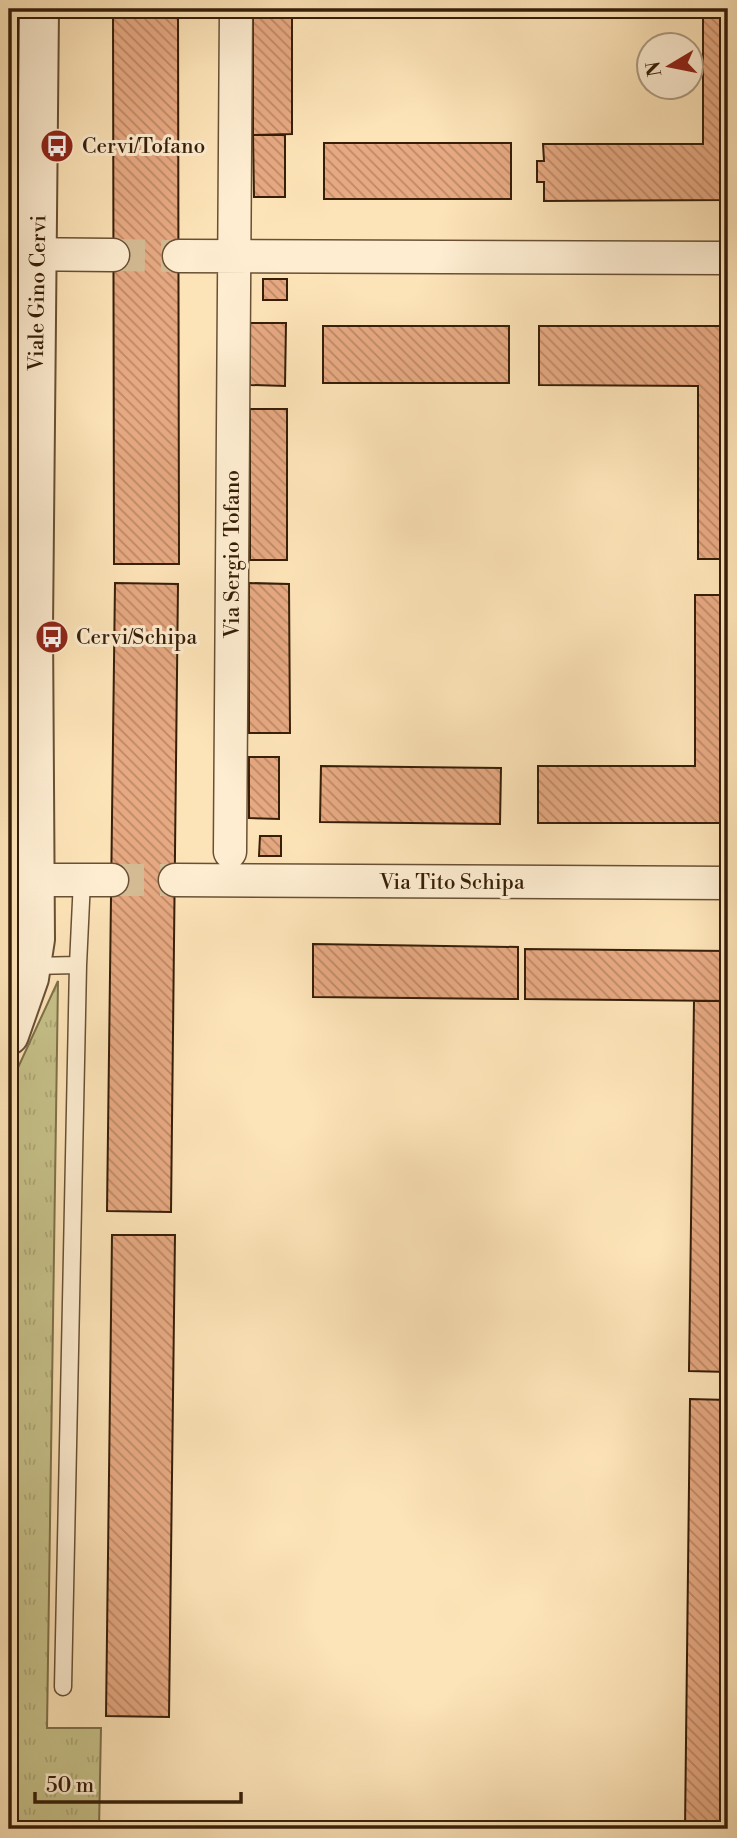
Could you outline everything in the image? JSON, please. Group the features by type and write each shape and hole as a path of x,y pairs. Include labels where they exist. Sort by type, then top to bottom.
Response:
{"street":[{"name":"Viale Gino Cervi","path":"9,1035 26,990 35,939 22,880 33,628 23,254 39,9"},
{"name":"Via Sergio Tofano","path":"230,852 236,9"},
{"path":"23,254 113,255"},
{"path":"179,256 728,258"},
{"path":"22,880 97,880"},
{"name":"Via Tito Schipa","path":"175,880 728,883"}],"lane":[{"path":"63,1687 78,965 97,880"},
{"path":"32,966 78,965"}],"green space":[{"path":"58,981 47,1728 101,1728 99,1829 9,1829 9,1087"}],"building":[{"path":"113,9 178,9 179,564 114,564"},
{"path":"253,9 292,9 292,134 253,135"},
{"path":"703,9 728,9 728,200 544,201 544,182 537,182 537,161 544,161 543,144 703,144 706,32 703,32"},
{"path":"253,135 285,135 285,197 254,197"},
{"path":"324,143 511,143 511,199 324,199"},
{"path":"263,279 287,279 287,300 263,300"},
{"path":"250,323 286,323 285,386 250,385"},
{"path":"323,326 509,326 509,383 323,383"},
{"path":"539,326 728,326 728,559 698,559 698,386 539,385"},
{"path":"250,409 287,409 287,560 250,560"},
{"path":"115,583 178,584 171,1212 107,1211"},
{"path":"249,583 289,584 290,733 249,733"},
{"path":"695,595 728,595 728,823 538,823 538,766 695,766"},
{"path":"249,757 279,757 279,819 249,818"},
{"path":"321,766 501,768 500,824 320,822"},
{"path":"260,836 281,836 281,856 259,856"},
{"path":"313,944 518,947 518,999 313,997"},
{"path":"525,949 728,951 728,1001 525,999"},
{"path":"694,1001 728,1001 728,1372 689,1371"},
{"path":"112,1235 175,1235 169,1717 106,1716"},
{"path":"690,1399 728,1400 728,1829 685,1829"},
{"path":"163,1822 685,1829 163,1829"}],"tunnel":[{"path":"113,255 179,256"},
{"path":"112,880 175,880"}],"place":[{"name":"Cervi/Tofano","path":"57,146"},
{"name":"Cervi/Schipa","path":"52,637"}]}
